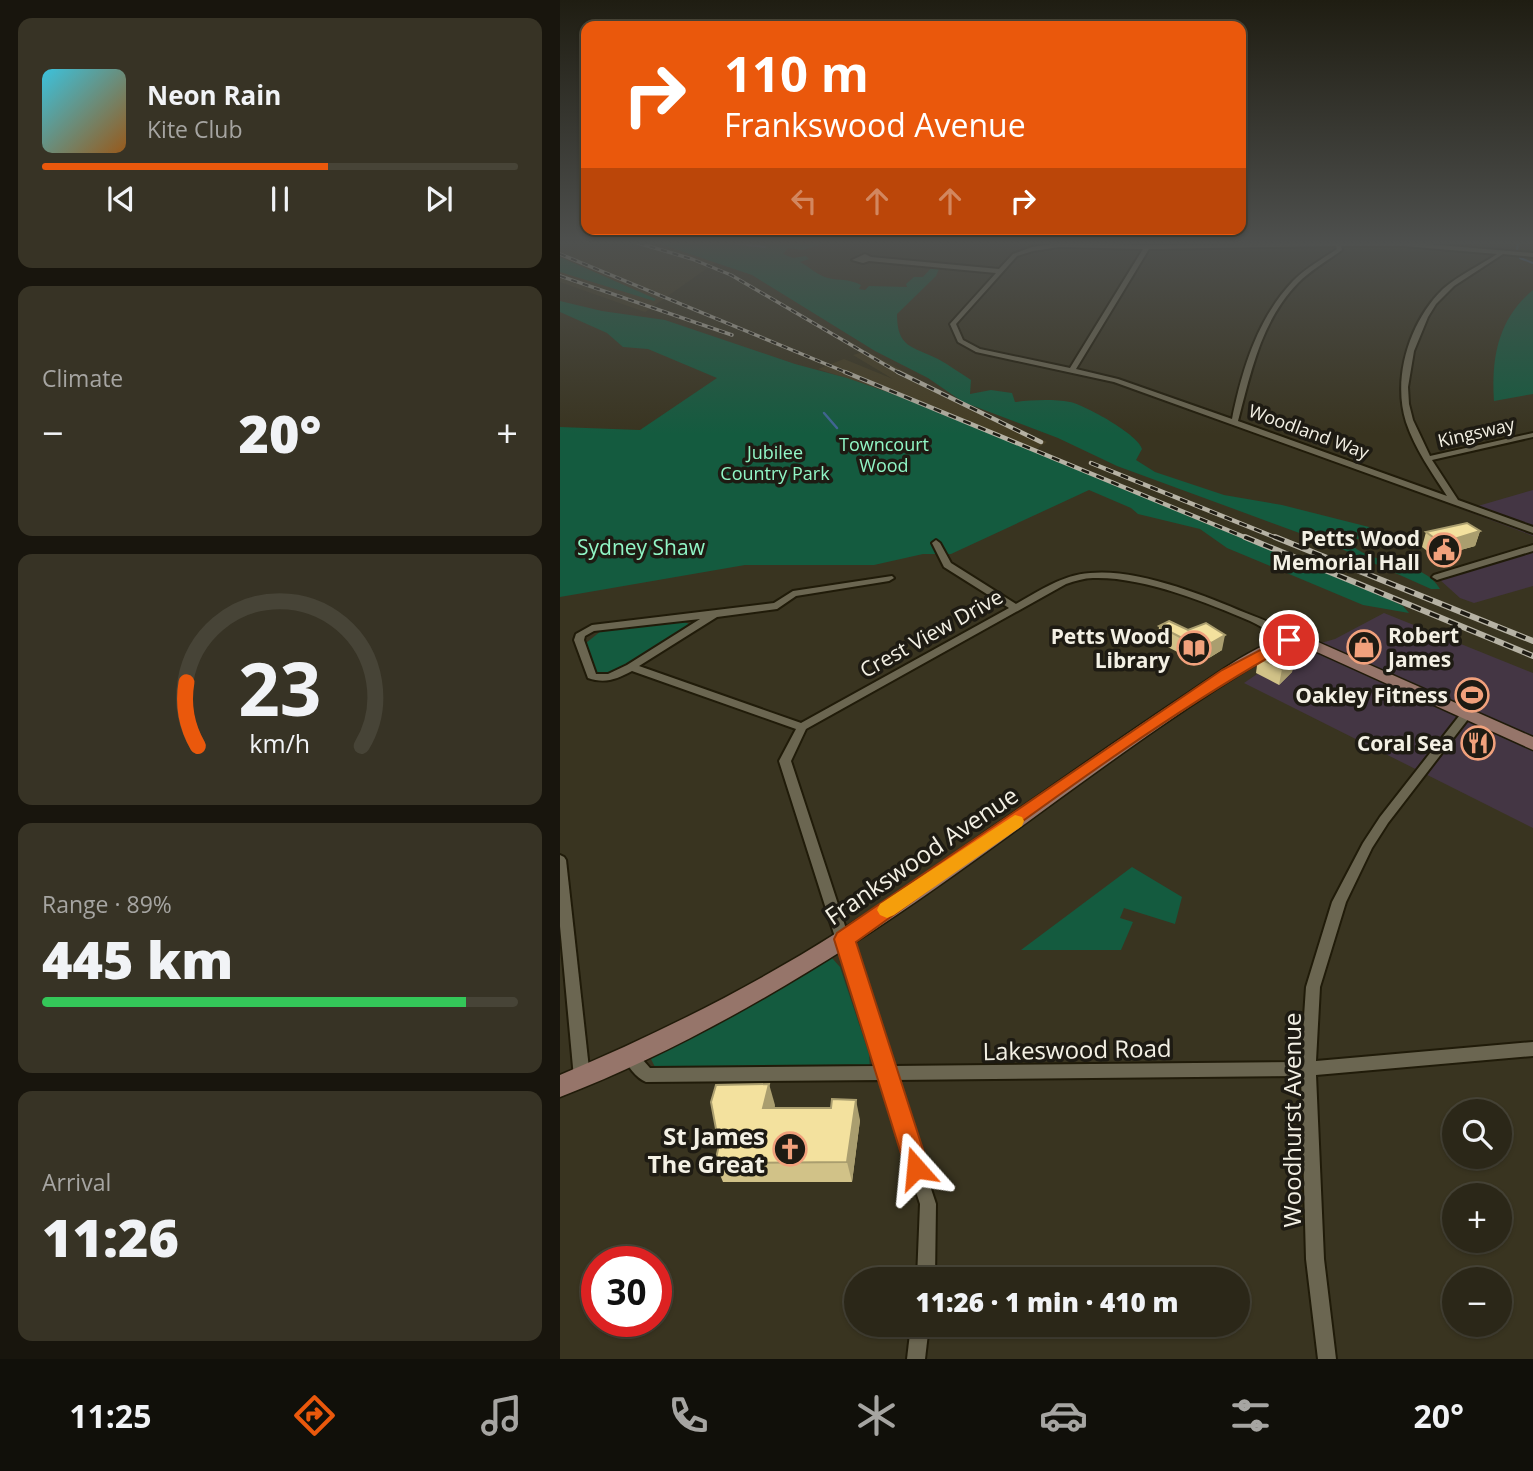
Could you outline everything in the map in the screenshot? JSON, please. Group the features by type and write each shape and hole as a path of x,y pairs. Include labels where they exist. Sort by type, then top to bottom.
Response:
{"street":[{"name":"Woodland Way","path":"968,306 953,324 960,341 978,351 1116,380 1533,530"},
{"path":"1072,370 1111,306"},
{"path":"1235,421 1244,372 1267,324 1279,306"},
{"path":"1432,306 1414,342 1406,388 1408,417 1427,459 1454,500"},
{"name":"Kingsway","path":"1427,459 1533,435"},
{"path":"936,543 947,565 1015,608"},
{"path":"1437,577 1533,548"},
{"name":"Crest View Drive","path":"802,727 1063,582 1094,575 1126,576 1246,616 1294,640"},
{"path":"714,614 606,680 592,676 579,640 581,634 592,628 777,606 793,594 888,578"},
{"path":"1294,640 1313,645 1533,744"},
{"name":"Frankswood Avenue","path":"560,1086 630,1056 745,997 844,939 1196,694 1277,645 1294,640"},
{"path":"631,667 802,727 785,761 928,1204 926,1267"},
{"name":"Woodhurst Avenue","path":"1327,1359 1315,1259 1308,1069 1313,987 1333,920 1350,876 1384,820 1467,714"},
{"path":"560,860 582,1078"},
{"name":"Lakeswood Road","path":"630,1056 646,1075 886,1074 1308,1069 1533,1049"},
{"path":"916,1359 919,1337"}],"shaded area":[{"path":"629,306 653,306 645,312"},
{"path":"866,351 985,415 1047,442 1032,452 899,396 818,369 844,359 893,379 853,355"},
{"path":"1533,490 1533,536 1464,510"},
{"path":"1533,549 1533,586 1474,603 1460,598 1439,579"},
{"path":"1384,613 1533,673 1533,828 1244,683 1289,652 1335,639"}],"green space":[{"name":"Jubilee Country Park","path":"560,306 583,306 665,320 899,396 1389,599 1403,606 1409,613 1363,605 1227,548 1200,529 1138,514 1131,508 1089,490 951,554 923,554 874,565 745,565 560,597 560,427 640,430 717,378 648,349 623,347 607,333 560,312"},
{"path":"803,306 905,306 897,314 903,340 971,380 970,394 991,390 1012,393 1015,402 1050,400 1077,404 1099,414 1132,436 1142,449 1136,460 1155,472 1224,495 1282,505 1369,527 1374,533 1355,540 1354,547 1375,558 1423,573 1440,589 1431,589 1335,546 1117,466 1058,438 963,402 928,378 875,351"},
{"path":"1517,306 1533,306 1533,394 1494,401 1494,370 1499,340"},
{"path":"680,620 689,624 687,627 606,676 595,673 586,643 601,631"},
{"path":"1132,867 1182,897 1175,924 1124,908 1120,918 1133,922 1121,950 1021,950"},
{"path":"832,958 840,967 869,1054 870,1069 655,1067 649,1055"}],"building":[{"path":"1467,523 1480,531 1444,545 1426,532"},
{"path":"1169,621 1188,630 1206,623 1225,635 1211,643 1207,640 1199,647 1159,626"},
{"path":"1282,643 1296,650 1292,654 1295,656 1282,669 1258,658"},
{"name":"St James The Great","path":"769,1084 763,1108 831,1108 832,1099 856,1100 847,1162 715,1163 719,1145 711,1102 716,1085"}],"waterway":[{"path":"824,413 837,428"}],"railway":[{"path":"649,306 732,335"},
{"path":"687,306 850,374"},
{"path":"785,306 901,374"},
{"path":"845,372 1249,539"},
{"path":"898,372 1041,442"},
{"path":"1091,463 1279,539"},
{"path":"1245,537 1533,656"},
{"path":"1275,537 1533,641"}],"slow traffic":[{"path":"887,910 1015,821"}],"place":[{"name":"Petts Wood Memorial Hall","path":"1444,550"},
{"name":"Robert James","path":"1364,647"},
{"name":"Petts Wood Library","path":"1194,648"},
{"name":"Oakley Fitness","path":"1472,695"},
{"name":"Coral Sea","path":"1478,743"},
{"name":"St James The Great","path":"790,1149"}],"route":[{"path":"916,1168 844,939 1131,738 1227,674 1289,640"}],"park label":[{"name":"Towncourt Wood","path":"884,454"},
{"name":"Sydney Shaw","path":"641,547"}]}
